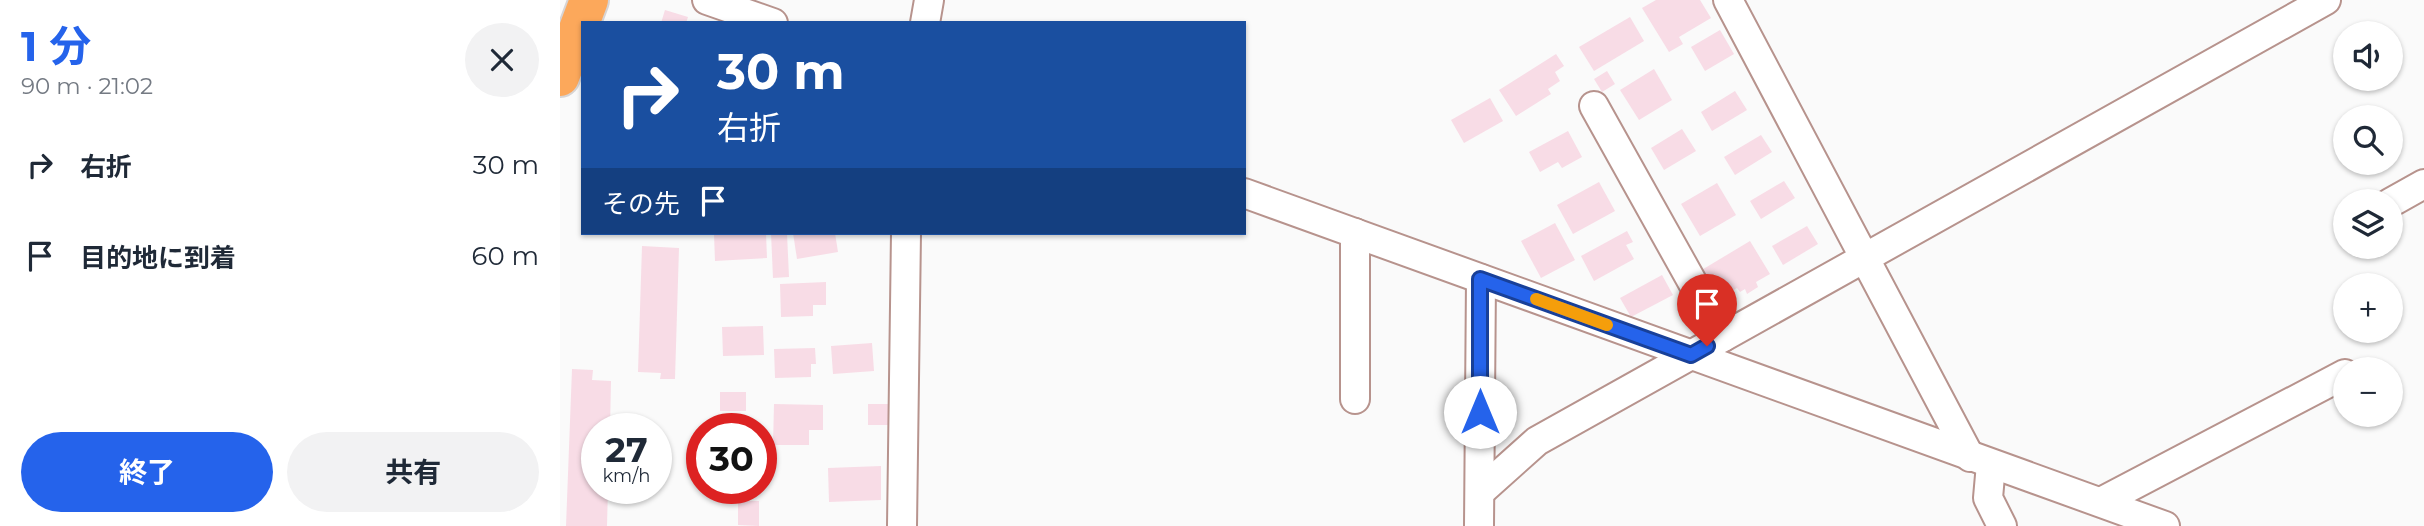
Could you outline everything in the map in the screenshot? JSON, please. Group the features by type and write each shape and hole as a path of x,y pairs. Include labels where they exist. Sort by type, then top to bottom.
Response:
{"highway":[{"path":"581,21 589,0"},
{"path":"560,77 581,21"}],"street":[{"path":"925,21 929,0"},
{"path":"1728,0 1865,256 1981,460 1988,498 2002,526"},
{"path":"1480,492 1536,441 2326,0"},
{"path":"715,9 765,21"},
{"path":"1594,106 1723,337"},
{"path":"2403,196 2424,184"},
{"path":"1246,194 2165,526"},
{"path":"1355,233 1355,399"},
{"path":"902,526 906,235"},
{"path":"1479,526 1480,279"},
{"path":"2101,502 2333,380"}],"building":[{"path":"1656,0 1700,0 1711,18 1679,37 1683,44 1669,52 1642,8"},
{"path":"665,10 688,17 687,21 662,21"},
{"path":"1630,17 1644,41 1594,71 1579,47"},
{"path":"1720,30 1734,54 1705,71 1691,47"},
{"path":"1556,54 1564,66 1555,72 1560,81 1548,89 1551,94 1516,116 1499,90"},
{"path":"1654,69 1672,100 1639,120 1620,90"},
{"path":"1607,71 1615,84 1602,92 1594,79"},
{"path":"1735,91 1747,110 1712,131 1701,112"},
{"path":"1490,98 1503,121 1464,143 1451,120"},
{"path":"1682,129 1696,151 1664,170 1651,148"},
{"path":"1568,131 1582,157 1562,168 1558,162 1540,172 1529,152"},
{"path":"1761,135 1772,152 1735,175 1724,157"},
{"path":"1784,181 1795,198 1761,219 1750,201"},
{"path":"1599,182 1615,211 1573,234 1557,205"},
{"path":"1717,183 1736,215 1700,236 1681,204"},
{"path":"1555,223 1575,260 1541,278 1521,241"},
{"path":"1807,226 1818,244 1783,265 1772,246"},
{"path":"1627,231 1633,242 1626,245 1634,259 1594,281 1581,256"},
{"path":"714,235 766,235 767,258 715,261"},
{"path":"771,235 787,235 789,277 773,278"},
{"path":"793,235 835,235 838,252 797,259"},
{"path":"1750,241 1770,274 1756,282 1758,287 1747,294 1745,289 1740,292 1737,288 1717,300 1700,271"},
{"path":"642,246 679,248 675,379 660,379 661,373 638,372"},
{"path":"1662,275 1673,295 1631,317 1620,298"},
{"path":"826,282 826,305 813,305 813,316 781,317 780,284"},
{"path":"763,326 764,355 723,356 722,327"},
{"path":"872,343 874,371 833,374 831,346"},
{"path":"815,348 816,364 811,364 811,377 775,378 774,349"},
{"path":"572,369 593,370 592,380 611,381 610,413 581,413 581,504 608,504 607,526 566,526"},
{"path":"720,392 746,392 746,411 720,411"},
{"path":"774,404 823,405 823,430 809,430 809,445 777,445 777,413 774,413"},
{"path":"868,404 888,404 888,425 868,425"},
{"path":"881,466 881,500 829,502 828,468"},
{"path":"738,504 759,504 759,526 738,525"}],"slow traffic":[{"path":"1536,299 1607,325"}],"route":[{"path":"1480,412 1480,279 1691,355 1707,346"}]}
